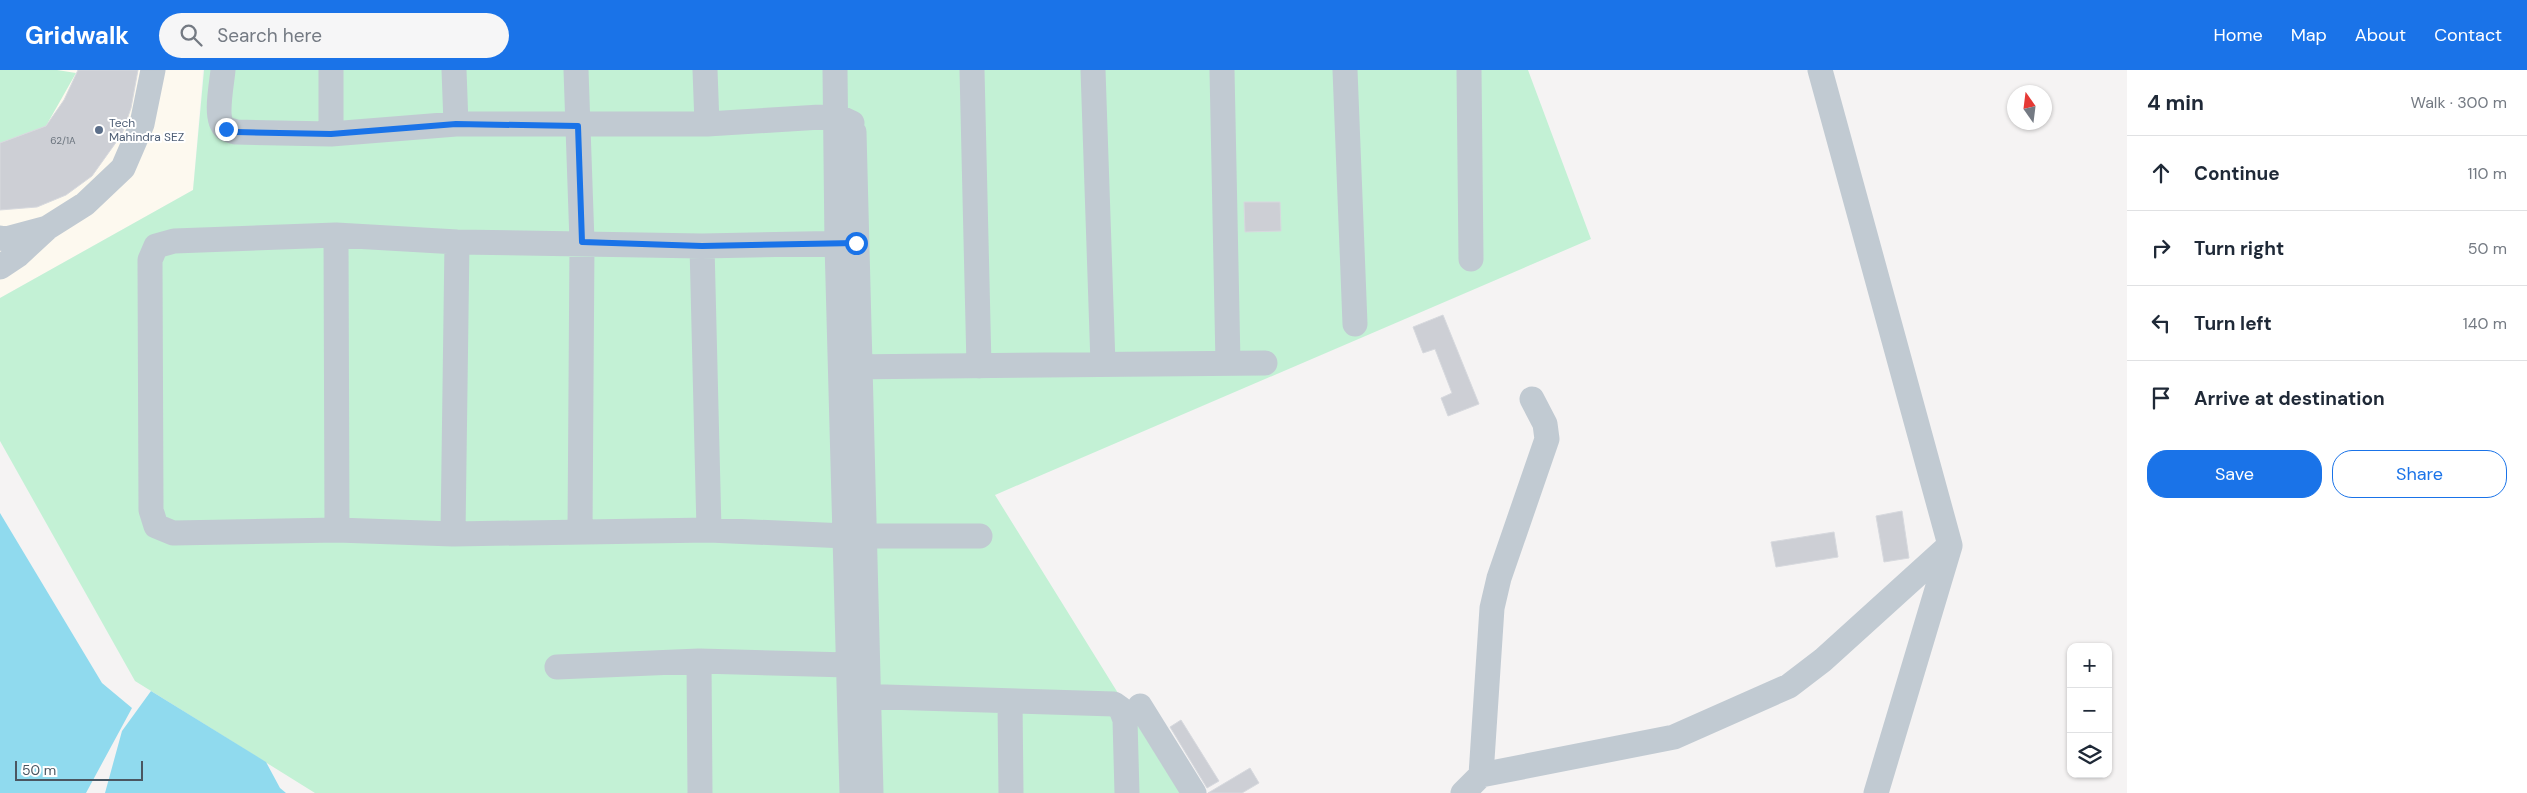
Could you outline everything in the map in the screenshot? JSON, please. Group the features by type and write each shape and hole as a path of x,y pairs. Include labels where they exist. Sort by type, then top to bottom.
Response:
{"street":[{"path":"0,267 18,255 47,228 85,204 123,168 142,124 153,70"},
{"path":"223,70 219,112 221,123 226,129 236,132 331,134 456,124 578,126 846,120"},
{"path":"331,70 331,134"},
{"path":"454,70 456,124"},
{"path":"576,70 582,242 580,532"},
{"path":"705,70 707,124"},
{"path":"836,70 846,120"},
{"path":"852,70 846,120 847,244 859,697 852,793"},
{"path":"972,70 979,366"},
{"path":"1093,70 1103,364"},
{"path":"1222,70 1228,363"},
{"path":"1344,70 1355,324"},
{"path":"1469,70 1471,259"},
{"path":"1820,70 1950,545 1876,793"},
{"path":"0,238 6,239 47,228"},
{"path":"847,244 702,246 582,242 457,242 336,235 174,241 156,246 150,260 151,510 156,526 173,533 337,530 453,534 709,530 855,537 980,536"},
{"path":"336,235 337,530"},
{"path":"453,534 457,242"},
{"path":"702,246 709,530"},
{"path":"851,367 1265,362"},
{"path":"1481,774 1492,608 1499,578 1546,438 1545,424 1532,399"},
{"path":"855,537 849,665 859,697 871,793"},
{"path":"1462,793 1481,774 1674,737 1781,690 1823,660 1950,545"},
{"path":"557,667 698,661 849,665"},
{"path":"698,661 700,793"},
{"path":"859,697 1114,704 1122,709 1125,720 1127,793"},
{"path":"1010,701 1012,793"},
{"path":"1140,706 1194,793"}],"shaded area":[{"name":"Tech Mahindra SEZ","path":"0,70 203,70 193,190 0,298"}],"green space":[{"path":"0,70 57,70 76,73 46,126 0,143"},
{"path":"204,70 1528,70 1591,239 995,495 1180,793 315,793 135,681 0,441 0,298 193,190"}],"water":[{"path":"0,513 102,683 132,708 86,793 0,793"},
{"path":"151,691 266,762 280,788 286,793 105,793 122,731"}],"building":[{"path":"78,70 138,70 131,108 122,134 92,176 66,195 37,207 0,210 0,143 46,126 64,100"},
{"path":"1244,202 1280,202 1281,231 1245,232"},
{"path":"1443,315 1479,404 1448,416 1441,398 1452,393 1435,349 1423,353 1413,327"},
{"path":"1902,511 1909,558 1884,562 1876,516"},
{"path":"1834,532 1838,557 1776,567 1771,542"},
{"path":"1181,720 1219,781 1207,788 1170,727"},
{"path":"1250,768 1259,783 1242,793 1208,793"}],"place":[{"name":"Tech Mahindra SEZ","path":"99,130"}],"route":[{"path":"226,129 236,132 331,134 456,124 578,126 582,242 702,246 856,243"}]}
